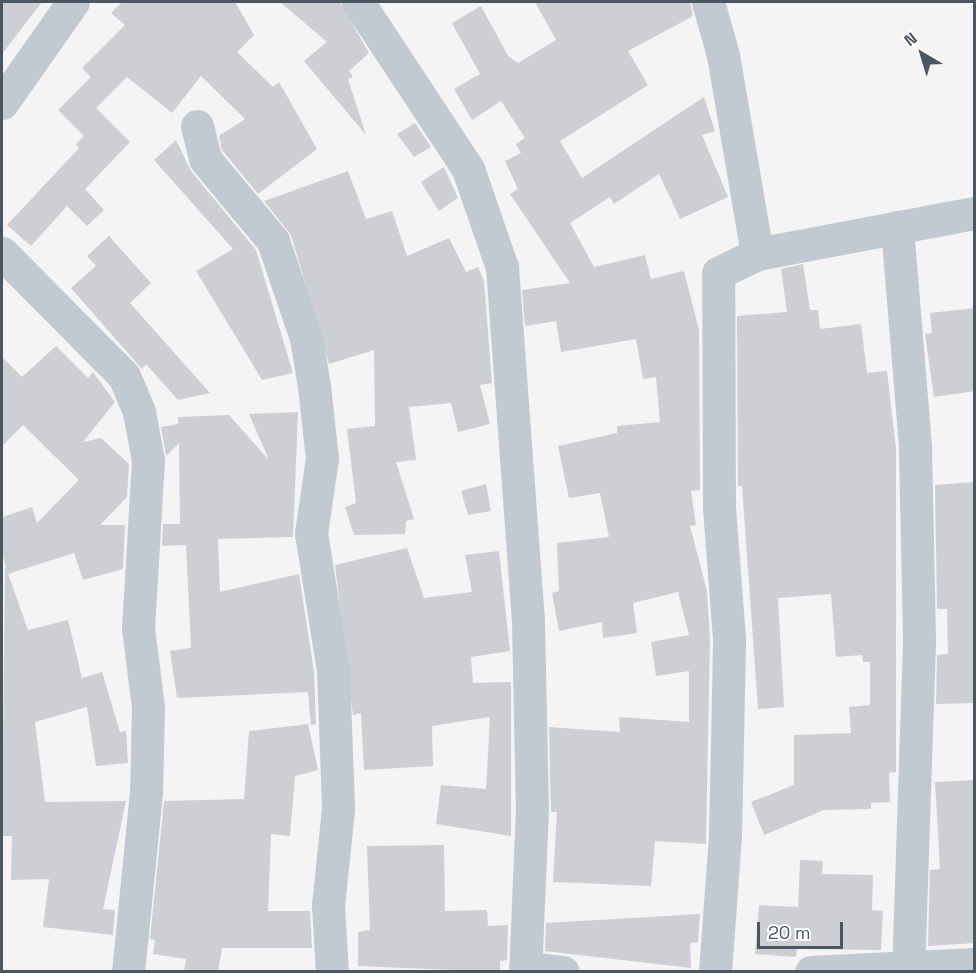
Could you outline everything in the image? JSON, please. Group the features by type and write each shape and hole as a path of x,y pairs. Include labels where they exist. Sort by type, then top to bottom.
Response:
{"street":[{"path":"2,103 73,2"},
{"path":"358,2 468,169 502,267 528,621 531,808 525,970 563,972"},
{"path":"708,2 723,55 757,254"},
{"path":"197,126 205,159 273,241 303,328 313,376 322,458 311,533 333,670 338,809 328,905 332,972"},
{"path":"715,972 725,836 729,638 719,508 716,303 718,273 757,254 975,213"},
{"path":"897,227 915,448 919,642 907,968"},
{"path":"2,253 124,376 139,411 146,450 138,628 148,707 146,792 128,972"},
{"path":"811,972 975,964"}],"building":[{"path":"2,2 42,2 2,54"},
{"path":"122,2 235,2 254,35 237,52 273,87 279,82 317,149 258,194 222,150 219,136 245,119 201,76 172,113 127,77 96,108 130,142 85,189 104,210 87,226 67,206 31,246 7,225 79,148 76,144 84,136 58,110 91,77 82,68 125,25 111,13"},
{"path":"280,2 340,2 369,53 349,71 353,77 348,79 366,135 304,61 327,42"},
{"path":"535,2 690,2 693,16 628,51 648,85 560,141 582,178 704,97 715,131 702,135 728,197 680,219 659,174 614,204 610,197 570,223 594,267 645,255 651,279 684,271 699,330 700,490 691,491 696,525 690,526 707,591 710,639 706,844 655,841 651,886 553,882 557,812 551,812 549,727 620,732 619,717 689,722 689,671 656,676 651,642 689,635 678,592 633,603 637,633 603,638 602,622 559,631 552,593 559,591 557,543 609,537 600,493 569,498 558,446 617,433 617,426 660,422 656,377 643,379 636,339 561,352 556,321 525,326 522,290 570,283 510,194 518,189 505,161 521,153 516,144 525,138 501,101 472,120 454,89 480,74 452,23 481,6 508,56 518,63 556,40"},
{"path":"415,123 431,147 414,157 397,134"},
{"path":"176,140 191,171 256,250 293,373 262,380 196,271 233,249 154,160"},
{"path":"444,167 458,198 439,211 421,182"},
{"path":"348,171 366,219 392,211 407,256 449,238 466,272 478,267 484,281 492,383 480,385 490,424 458,432 451,403 409,407 416,460 396,462 414,519 406,521 405,534 354,535 345,507 356,503 347,429 375,426 374,350 329,364 291,235 264,201"},
{"path":"109,236 151,283 130,303 210,393 178,400 146,364 142,369 71,288 96,266 87,256"},
{"path":"803,264 810,310 818,310 820,329 861,324 867,373 887,371 896,449 896,772 889,773 890,802 871,803 871,809 824,810 764,835 751,802 794,785 794,735 851,733 849,707 870,705 870,662 863,662 862,655 836,657 831,594 778,598 784,707 758,709 742,486 738,486 737,316 787,312 781,269"},
{"path":"975,308 975,391 934,397 925,334 932,333 930,313"},
{"path":"56,346 88,378 93,372 115,402 83,442 101,438 129,464 127,497 100,525 125,525 123,569 83,580 74,553 8,574 2,552 2,517 32,507 37,523 79,480 23,425 2,446 2,357 22,377"},
{"path":"298,412 293,537 218,539 220,592 299,574 314,672 316,724 311,725 308,692 177,698 170,651 191,648 186,545 162,546 163,524 180,524 179,443 166,456 161,427 178,424 178,417 229,415 269,460 249,414"},
{"path":"975,482 975,703 936,704 937,655 948,654 947,609 937,609 935,485"},
{"path":"486,484 491,511 468,515 461,491"},
{"path":"407,548 424,598 472,592 465,555 499,551 510,651 471,657 473,683 511,682 511,836 436,824 441,785 486,789 490,717 432,726 433,766 364,770 361,713 353,715 335,565"},
{"path":"5,565 28,630 68,620 82,678 102,672 120,732 126,731 128,763 96,766 87,707 35,722 45,802 126,801 103,909 115,910 113,935 43,927 49,879 11,880 12,836 2,836"},
{"path":"308,724 318,770 295,776 290,836 271,834 268,911 310,911 312,948 222,948 218,972 184,972 186,959 153,954 155,940 150,939 164,801 244,799 249,731"},
{"path":"975,780 975,943 928,946 930,870 940,869 935,782"},
{"path":"444,845 445,911 487,910 488,926 508,925 507,960 500,961 500,972 358,966 358,932 370,930 367,846"},
{"path":"800,860 823,861 822,874 873,875 872,910 883,911 881,950 797,949 796,957 755,954 759,905 798,907"},
{"path":"700,914 698,942 690,943 691,968 545,951 546,923"}]}
